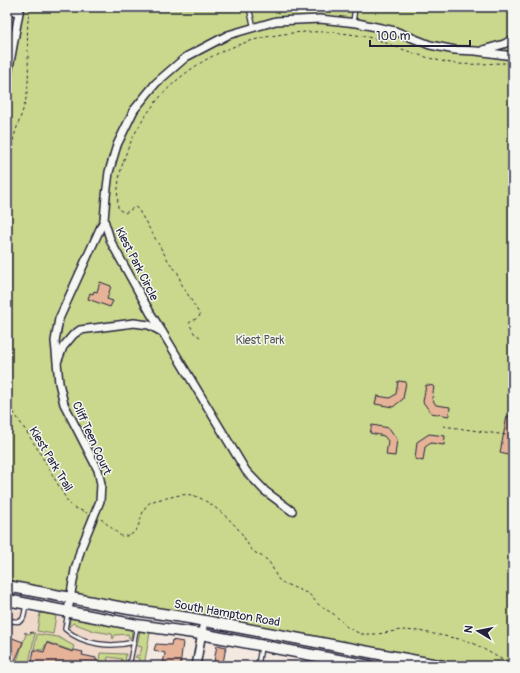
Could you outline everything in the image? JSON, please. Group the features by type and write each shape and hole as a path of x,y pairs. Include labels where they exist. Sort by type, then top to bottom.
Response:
{"main road":[{"name":"South Hampton Road","path":"7,586 129,609 204,621 409,663 443,666"},
{"path":"7,600 137,625 201,634 370,666"}],"street":[{"path":"7,10 20,9 7,79"},
{"name":"Kiest Park Circle","path":"292,511 265,491 246,471 150,314 111,242 104,220 109,172 117,145 134,110 156,83 186,57 228,35 276,22 320,19 354,22 395,32 430,44 455,50 513,56"},
{"path":"476,51 492,48 513,39"},
{"name":"Cliff Teen Court","path":"68,611 75,570 100,501 101,484 98,470 64,404 59,383 55,341 59,319 104,220"},
{"name":"Cliff Teen Court","path":"57,364 63,347 73,335 80,330 134,323 149,325 163,333"},
{"path":"196,666 204,621"}],"lane":[{"path":"252,7 250,12 254,28"},
{"path":"354,22 355,7"},
{"path":"7,620 22,621 27,603"},
{"path":"68,611 65,629 78,638 92,643 120,645 134,642"},
{"path":"129,666 137,625"},
{"path":"258,666 262,646"}],"path":[{"path":"7,170 14,136 25,106 29,80 28,26 30,7"},
{"path":"200,337 194,333 189,323 200,315 178,273 169,262 138,209 135,207 125,213 118,209 118,188 127,149 146,115 169,88 201,62 223,50 248,41 282,34 304,32 342,33 369,37 421,56 453,63 506,63 513,65"},
{"name":"Kiest Park Trail","path":"7,402 37,448 68,502 72,507 89,514"},
{"path":"443,426 513,436"},
{"path":"99,518 121,536 130,535 134,533 145,510 153,501 178,495 194,496 212,505 226,517 242,534 253,551 268,560 281,582 309,594 319,605 335,615 348,628 370,635 401,630 419,631 464,640 501,659 513,662"},
{"path":"510,523 513,519"},
{"path":"24,634 36,632"}],"shaded area":[{"path":"7,609 150,633 144,666 7,666"}],"green space":[{"name":"Kiest Park","path":"23,7 513,7 513,666 473,666 7,581 7,98"},
{"path":"40,613 56,615 53,634 37,631"},
{"path":"71,618 131,629 131,638 129,638 128,634 115,635 113,639 112,634 94,631 73,623 69,627"},
{"path":"140,631 150,633 144,666 138,666 139,658 135,657 140,655 142,647 137,646"},
{"path":"35,633 29,663 17,661 26,634"},
{"path":"37,634 58,637 74,646 72,651 47,642 43,650 34,649"},
{"path":"100,653 126,654 125,663 121,662 122,659 108,657 107,664 99,661"}],"building":[{"path":"100,282 111,286 107,299 113,301 110,307 88,299 90,293 93,294 94,291 97,292"},
{"path":"398,381 406,382 403,399 393,407 375,404 377,396 390,398 396,394"},
{"path":"426,385 434,386 432,399 436,405 450,407 449,416 431,413 423,402"},
{"path":"507,416 513,417 512,456 500,453"},
{"path":"372,425 389,428 397,439 395,456 386,455 388,441 384,436 370,433"},
{"path":"429,434 445,436 444,445 431,443 425,447 423,461 415,459 417,442"},
{"path":"7,636 23,642 15,661 25,663 25,666 7,666"},
{"path":"172,640 183,642 180,666 169,666 163,664 165,653 154,650 156,644 171,645"},
{"path":"47,643 73,652 74,650 83,652 82,655 96,658 96,660 109,666 31,666 34,650 44,652"},
{"path":"217,645 226,647 223,663 214,661"}]}
